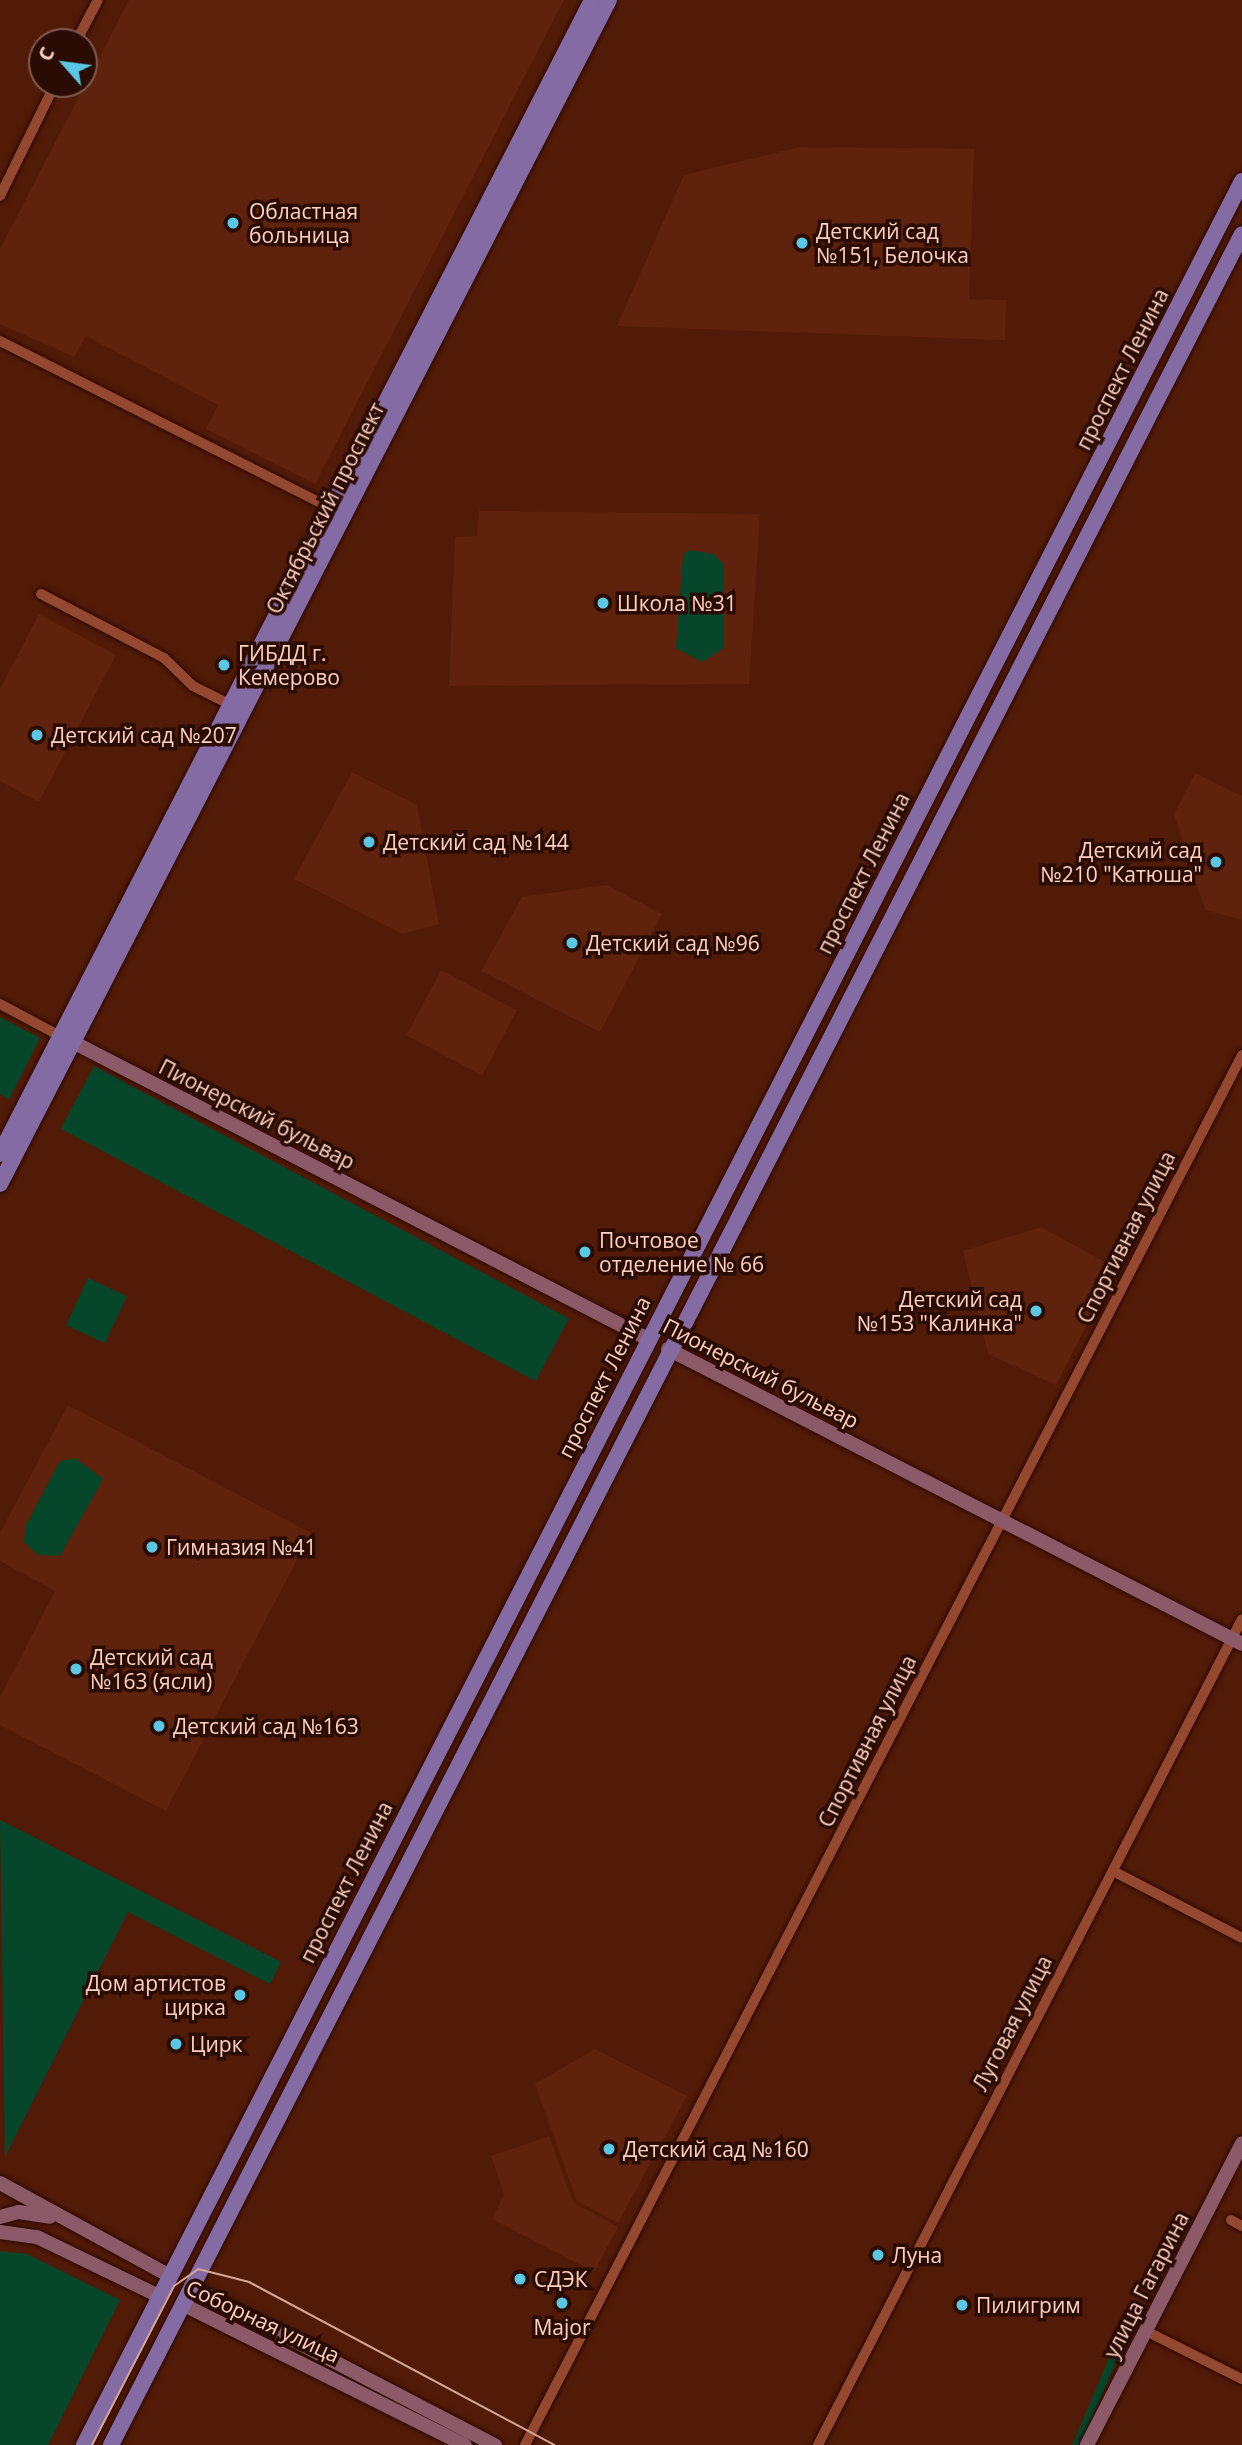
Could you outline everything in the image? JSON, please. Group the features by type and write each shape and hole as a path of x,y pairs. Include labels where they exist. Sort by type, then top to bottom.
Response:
{"main road":[{"name":"Октябрьский проспект","path":"0,1184 67,1039 230,705 338,512 592,0"},
{"name":"Октябрьский проспект","path":"0,1154 67,1039 338,512 609,0"},
{"name":"проспект Ленина","path":"84,2445 1242,181"},
{"path":"1215,234 1240,242"},
{"name":"проспект Ленина","path":"191,2287 668,1349 1240,242"},
{"path":"934,781 956,788"},
{"name":"Пионерский бульвар","path":"648,1339 668,1349"},
{"name":"Соборная улица","path":"170,2276 191,2287"},
{"path":"111,2445 191,2287"},
{"name":"Соборная улица","path":"159,2296 182,2304"}],"street":[{"path":"83,28 98,0"},
{"path":"0,196 48,98"},
{"path":"0,341 338,512"},
{"path":"41,594 164,659 193,686 230,705"},
{"name":"Пионерский бульвар","path":"0,1004 648,1339"},
{"name":"Спортивная улица","path":"525,2445 1242,1055"},
{"name":"Пионерский бульвар","path":"668,1349 1237,1642"},
{"name":"Луговая улица","path":"818,2445 1113,1871 1237,1642 1242,1619"},
{"path":"1113,1871 1242,1938"},
{"name":"улица Гагарина","path":"1087,2445 1242,2144"},
{"name":"Соборная улица","path":"0,2183 61,2221 170,2276"},
{"name":"Соборная улица","path":"0,2217 30,2212 61,2221"},
{"path":"1231,2220 1242,2226"},
{"name":"Соборная улица","path":"0,2232 37,2237 159,2296"},
{"name":"Соборная улица","path":"191,2287 495,2445"},
{"name":"Соборная улица","path":"182,2304 465,2445"},
{"path":"1146,2331 1242,2379"}],"shaded area":[{"name":"Областная больница","path":"129,0 564,0 315,484 206,429 218,405 86,336 74,357 0,324 0,249 78,98 98,98 98,60"},
{"path":"800,147 974,149 969,299 1006,300 1005,340 617,326 684,175"},
{"name":"Школа №31","path":"479,511 760,514 749,684 449,686 455,537 477,536"},
{"name":"Детский сад №207","path":"39,614 116,655 39,802 0,781 0,689"},
{"name":"Детский сад №144","path":"352,772 417,805 439,924 402,934 294,879"},
{"name":"Детский сад №210 \"Катюша\"","path":"1195,773 1242,796 1242,920 1205,910 1174,814"},
{"name":"Детский сад №96","path":"607,885 662,914 600,1032 481,971 522,897"},
{"path":"441,970 517,1010 482,1076 406,1035"},
{"name":"Детский сад №153 \"Калинка\"","path":"1041,1227 1116,1268 1056,1385 988,1354 963,1251"},
{"name":"Гимназия №41","path":"68,1405 311,1533 166,1811 0,1725 0,1697 55,1591 0,1561 0,1533"},
{"name":"Детский сад №160","path":"595,2049 687,2096 618,2223 577,2201 535,2084"},
{"path":"549,2136 573,2202 618,2227 594,2272 492,2219 504,2194 491,2156"}],"green space":[{"path":"689,550 714,554 724,565 724,648 702,662 676,648 683,555"},
{"path":"0,1017 40,1038 9,1100 0,1094"},
{"path":"94,1066 569,1319 536,1381 61,1129"},
{"path":"88,1278 127,1296 105,1343 66,1325"},
{"path":"75,1458 103,1479 60,1556 38,1555 24,1542 26,1525 60,1461"},
{"path":"0,1820 281,1962 270,1984 128,1912 5,2157"},
{"path":"0,2251 27,2254 120,2300 48,2445 0,2445"},
{"path":"1118,2337 1125,2340 1081,2445 1072,2445"}],"tram line":[{"path":"92,2445 174,2286 198,2269 249,2282 554,2445"}],"place":[{"name":"Областная больница","path":"233,223"},
{"name":"Детский сад №151, Белочка","path":"802,243"},
{"name":"Школа №31","path":"603,603"},
{"name":"ГИБДД г. Кемерово","path":"224,665"},
{"name":"Детский сад №207","path":"37,735"},
{"name":"Детский сад №144","path":"369,842"},
{"name":"Детский сад №210 \"Катюша\"","path":"1216,862"},
{"name":"Детский сад №96","path":"572,943"},
{"name":"Почтовое отделение № 66","path":"585,1252"},
{"name":"Детский сад №153 \"Калинка\"","path":"1036,1311"},
{"name":"Гимназия №41","path":"152,1547"},
{"name":"Детский сад №163 (ясли)","path":"76,1669"},
{"name":"Детский сад №163","path":"159,1726"},
{"name":"Дом артистов цирка","path":"240,1995"},
{"name":"Цирк","path":"176,2044"},
{"name":"Детский сад №160","path":"609,2149"},
{"name":"Луна","path":"878,2255"},
{"name":"СДЭК","path":"520,2279"},
{"name":"Major","path":"562,2303"},
{"name":"Пилигрим","path":"962,2305"}]}
